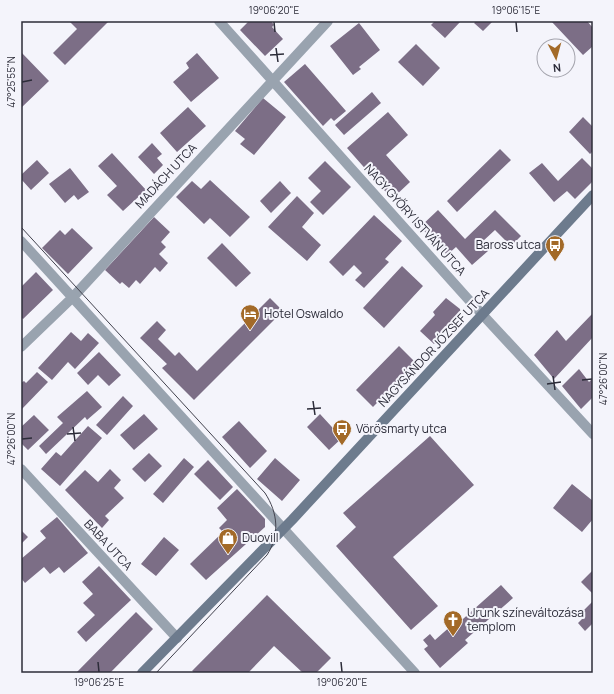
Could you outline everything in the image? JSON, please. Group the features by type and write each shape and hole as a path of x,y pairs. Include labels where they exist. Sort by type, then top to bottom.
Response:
{"street":[{"name":"NAGY GYŐRY ISTVÁN UTCA","path":"219,21 593,434"},
{"name":"MADÁCH UTCA","path":"21,346 73,297 328,21"},
{"name":"NAGYSÁNDOR JÓZSEF UTCA","path":"142,673 284,528 593,194"},
{"path":"21,241 415,673"},
{"name":"BABA UTCA","path":"21,469 177,638"}],"building":[{"path":"69,21 109,21 65,65 53,53 77,29"},
{"path":"249,21 271,21 274,25 272,27 283,39 265,56 240,30"},
{"path":"435,21 461,21 445,38 431,25"},
{"path":"476,21 493,21 483,31 474,23"},
{"path":"551,21 587,21 593,28 593,46 583,55 576,48 576,38 567,38"},
{"path":"359,23 380,50 359,67 361,69 353,75 330,46"},
{"path":"416,44 440,68 423,86 398,62"},
{"path":"21,52 49,81 21,108"},
{"path":"197,53 219,78 191,102 173,82 189,68 186,63"},
{"path":"305,64 346,111 334,121 331,118 323,126 284,82"},
{"path":"372,92 381,103 344,135 335,125"},
{"path":"263,98 286,117 254,155 240,144 245,139 235,131"},
{"path":"188,107 206,126 177,152 160,133"},
{"path":"388,112 408,135 386,155 410,182 392,199 347,148"},
{"path":"583,117 593,127 593,151 590,154 569,132"},
{"path":"152,143 162,154 157,158 163,165 154,174 138,157"},
{"path":"500,149 511,160 457,212 447,201"},
{"path":"112,153 146,190 123,211 107,195 117,186 98,166"},
{"path":"582,158 593,169 593,181 575,199 567,191 554,202 529,173 542,163 558,181"},
{"path":"37,160 49,173 31,190 21,179 21,175"},
{"path":"325,161 351,187 323,215 310,202 321,191 308,178"},
{"path":"70,168 89,192 78,200 74,195 65,203 49,184"},
{"path":"210,180 250,217 230,237 210,218 204,224 176,197 192,181 201,189"},
{"path":"280,181 291,193 271,213 260,201"},
{"path":"297,196 314,213 302,227 321,245 307,261 268,227"},
{"path":"438,210 465,239 495,210 521,236 511,246 495,230 482,242 488,251 472,265 456,247 447,255 420,227"},
{"path":"374,215 402,241 385,259 389,262 364,288 355,280 362,273 354,265 343,276 329,262"},
{"path":"154,217 170,232 161,242 166,247 159,254 168,263 160,272 155,267 140,284 136,280 129,288 122,282 120,284 105,270"},
{"path":"72,228 93,248 68,274 42,248 60,230 65,235"},
{"name":"Hotel Oswaldo","path":"222,243 251,273 236,287 207,258"},
{"path":"402,266 423,286 384,328 363,308"},
{"path":"36,272 53,290 23,319 21,317 21,287"},
{"name":"Hotel Oswaldo","path":"270,298 283,311 194,400 162,368 167,364 140,338 157,321 166,330 158,339 175,356 179,352 197,371"},
{"path":"446,298 460,309 461,317 434,344 420,331 435,315 433,312"},
{"path":"593,313 593,337 554,379 534,355 557,330 566,341"},
{"path":"71,332 81,341 88,333 99,343 75,369 68,362 52,380 38,368"},
{"path":"399,346 416,363 373,407 356,390"},
{"path":"99,352 121,375 109,386 98,375 88,385 77,373"},
{"path":"579,369 589,382 593,378 593,397 581,409 562,386"},
{"path":"37,372 48,382 21,410 21,383 24,381 26,383"},
{"path":"87,391 102,407 87,420 85,417 46,454 39,446 63,423 57,417"},
{"path":"123,396 133,406 107,435 96,425"},
{"path":"144,414 158,429 134,450 120,435"},
{"path":"320,414 342,438 329,450 307,427"},
{"path":"34,415 49,430 28,450 21,443 21,427"},
{"path":"239,421 267,451 250,468 222,437"},
{"path":"88,426 102,438 60,486 41,469 56,452 61,456"},
{"path":"430,436 474,485 393,557 438,606 411,630 336,546 356,527 343,513"},
{"path":"149,453 162,466 145,482 132,469"},
{"path":"184,458 194,467 163,503 153,494"},
{"path":"275,458 300,480 282,501 257,479"},
{"path":"208,460 233,487 220,500 194,474"},
{"path":"110,469 121,480 114,488 124,498 105,516 109,520 102,528 65,490 85,470 98,482"},
{"path":"572,484 593,501 593,519 582,532 553,508"},
{"path":"237,489 265,519 265,527 206,580 190,564 223,532 219,528 227,520 217,508"},
{"path":"57,517 88,553 64,573 59,567 50,574 44,567 25,583 21,578 21,559 46,538 40,531"},
{"path":"21,530 28,537 21,544"},
{"path":"164,537 179,550 156,576 141,564"},
{"path":"99,566 131,600 86,642 77,632 95,615 83,603 93,594 82,582"},
{"path":"593,570 593,592 592,593 581,582"},
{"name":"Urunk színeváltozása templom","path":"501,585 513,598 465,640 468,643 440,668 424,649 428,646 423,640 430,634 435,640 452,625 454,627"},
{"path":"267,595 331,658 316,673 303,673 274,646 248,673 195,673 192,671"},
{"path":"593,601 593,623 585,631 578,623 583,618 579,615"},
{"path":"136,612 153,629 110,673 76,673"}],"tram line":[{"path":"21,227 265,493 273,508 276,532 267,555 156,673"}],"place":[{"name":"Baross utca","path":"555,262"},
{"name":"Hotel Oswaldo","path":"250,331"},
{"name":"Vörösmarty utca","path":"342,446"},
{"name":"Duovill","path":"228,555"},
{"name":"Urunk színeváltozása templom","path":"453,637"}]}
